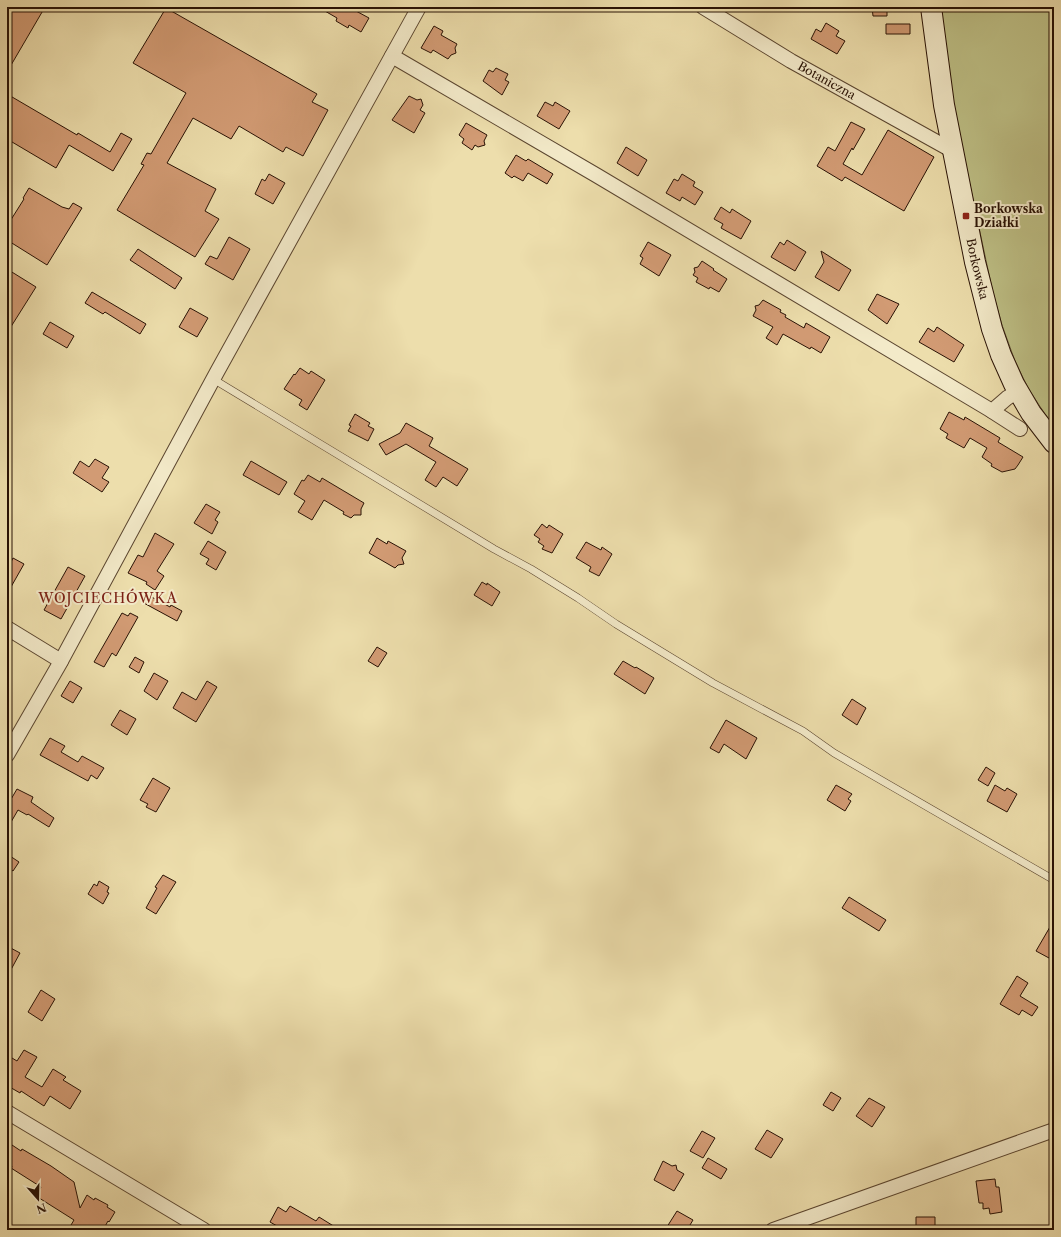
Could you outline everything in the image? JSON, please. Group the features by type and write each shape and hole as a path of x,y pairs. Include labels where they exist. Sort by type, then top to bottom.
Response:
{"street":[{"path":"7,755 61,661 213,379 419,7"},
{"name":"Botaniczna","path":"703,7 791,61 953,151"},
{"name":"Borkowska","path":"931,7 937,58 953,151 975,262 988,316 1001,355 1018,391 1031,413 1054,443"},
{"path":"392,56 610,183 1020,429"},
{"path":"992,411 1018,391"},
{"path":"7,628 61,661"},
{"path":"7,1112 204,1230"},
{"path":"773,1230 1054,1130"}],"lane":[{"path":"213,379 487,545 531,569 616,624 713,683 803,731 834,753 1054,880"}],"green space":[{"path":"941,7 1054,7 1054,428 1028,388 1015,361 1002,325 993,293 949,80"}],"building":[{"path":"7,7 45,7 7,72"},
{"path":"318,7 359,7 356,11 369,18 361,32 349,25 348,28 336,21 337,18"},
{"path":"872,7 887,7 887,16 873,16"},
{"path":"166,8 317,94 312,102 328,110 303,156 286,147 283,152 239,126 231,139 193,118 167,163 216,189 205,211 219,219 195,257 117,210 144,165 141,164 147,153 151,154 186,93 133,63"},
{"path":"826,23 839,31 836,36 845,41 837,54 811,39 816,29 821,32"},
{"path":"886,24 910,24 910,34 886,34"},
{"path":"434,26 443,31 441,35 457,44 455,48 456,53 451,55 448,59 433,50 431,53 421,48"},
{"path":"496,68 508,74 505,80 509,82 502,95 483,81 489,70 493,72"},
{"path":"7,94 77,135 78,133 110,152 121,133 132,139 113,171 69,145 56,168 7,139"},
{"path":"409,96 417,100 421,99 423,105 420,110 425,113 414,133 392,120"},
{"path":"545,102 553,106 555,102 570,111 559,129 537,116"},
{"path":"851,122 865,129 843,164 862,175 888,130 934,157 904,211 845,177 842,181 817,166 828,147 835,151"},
{"path":"466,123 487,135 484,141 485,145 478,147 475,145 472,150 462,143 464,139 459,135"},
{"path":"626,147 647,160 638,176 617,163"},
{"path":"516,155 526,161 528,159 553,174 547,184 528,173 523,181 514,176 512,178 505,173"},
{"path":"269,174 285,183 273,204 255,194 262,179 265,181"},
{"path":"682,174 695,182 693,186 703,192 695,205 682,197 680,201 666,193 674,179 678,181"},
{"path":"29,188 62,207 69,209 73,203 82,208 47,265 7,240 7,226"},
{"path":"721,207 730,213 732,209 751,221 741,239 721,228 723,224 714,219"},
{"path":"229,237 250,249 233,280 205,264 210,256 217,259"},
{"path":"787,240 806,252 795,271 771,257 780,242 784,245"},
{"path":"648,242 671,255 659,276 640,264 643,258 640,256"},
{"path":"138,249 182,278 175,289 130,260"},
{"path":"821,251 851,270 839,291 815,277 824,262"},
{"path":"702,261 727,279 719,292 710,287 709,289 696,282 698,278 693,275 695,272 694,268 698,267"},
{"path":"7,269 36,287 7,333"},
{"path":"92,292 146,324 140,334 105,312 103,314 85,303"},
{"path":"877,294 899,304 887,324 868,310"},
{"path":"763,300 781,310 780,312 786,315 785,317 804,328 806,323 830,337 821,353 811,347 810,349 783,334 777,345 766,338 773,327 753,316 756,310 755,306 759,305"},
{"path":"190,308 208,318 197,337 179,327"},
{"path":"50,322 74,336 67,348 43,334"},
{"path":"937,327 964,345 954,362 919,342 928,328 934,332"},
{"path":"300,368 309,374 311,371 325,380 307,410 299,405 302,400 284,389"},
{"path":"949,412 964,420 965,417 1000,438 998,442 1023,457 1015,469 1002,472 991,466 992,464 982,457 987,448 970,438 964,448 946,438 948,434 940,429"},
{"path":"355,414 370,423 368,426 374,429 368,441 348,431 351,426 349,425"},
{"path":"406,423 433,438 429,446 468,469 457,486 443,477 436,487 425,480 436,462 406,444 386,455 379,444 400,433"},
{"path":"95,459 109,467 102,478 109,482 102,492 73,473 80,461 89,467"},
{"path":"251,461 287,482 279,495 243,475"},
{"path":"308,475 320,482 322,478 364,503 361,509 361,515 354,515 351,518 324,500 312,520 298,512 305,501 294,494 302,480 304,481"},
{"path":"206,504 220,512 215,520 218,522 212,534 194,523"},
{"path":"542,524 547,528 549,525 563,534 552,553 542,549 544,546 538,542 540,539 534,535"},
{"path":"155,533 174,544 157,571 164,576 155,590 146,584 147,582 128,573 138,555 143,557"},
{"path":"377,538 387,544 388,541 406,551 402,558 404,564 398,565 395,568 369,553"},
{"path":"208,541 226,552 216,570 206,564 209,559 200,554"},
{"path":"586,542 601,550 602,547 612,554 599,576 589,571 591,567 576,558"},
{"path":"13,558 24,564 7,594 7,570"},
{"path":"68,567 85,576 61,619 44,610"},
{"path":"482,582 487,585 487,583 500,592 492,606 474,595"},
{"path":"146,594 170,607 171,605 182,611 177,621 142,602"},
{"path":"122,613 128,616 130,613 138,617 116,656 112,653 104,667 94,662"},
{"path":"377,647 387,653 378,667 368,661"},
{"path":"135,657 144,662 139,673 129,667"},
{"path":"623,661 654,678 645,694 614,674"},
{"path":"154,673 168,681 157,700 144,691"},
{"path":"70,681 82,688 73,703 61,696"},
{"path":"207,681 217,687 196,722 173,708 182,692 196,700"},
{"path":"852,699 866,708 857,725 842,715"},
{"path":"120,710 136,719 127,735 111,725"},
{"path":"726,720 757,738 746,759 724,744 719,753 710,748"},
{"path":"50,738 65,746 61,752 78,762 82,756 104,768 97,779 91,775 88,781 40,755"},
{"path":"986,767 995,773 988,786 978,780"},
{"path":"153,778 170,788 156,812 146,807 148,804 140,800"},
{"path":"836,785 852,794 848,799 851,801 845,811 827,800"},
{"path":"995,785 1005,791 1007,788 1017,794 1007,812 987,801"},
{"path":"17,789 33,797 31,802 54,818 49,827 28,814 27,815 18,810 7,829 7,806"},
{"path":"7,854 19,862 13,871 7,867"},
{"path":"163,875 176,882 156,914 146,908 157,888 155,887"},
{"path":"99,881 109,887 107,892 109,893 103,904 88,894 94,884 97,886"},
{"path":"849,897 886,920 879,931 842,908"},
{"path":"1054,920 1054,949 1049,958 1036,951"},
{"path":"7,946 20,953 7,977"},
{"path":"1017,976 1028,983 1020,996 1038,1007 1032,1016 1022,1010 1019,1015 1000,1004"},
{"path":"41,990 55,999 42,1021 28,1012"},
{"path":"24,1050 37,1057 25,1077 42,1087 53,1069 66,1077 63,1080 81,1091 70,1109 50,1096 44,1106 21,1091 20,1093 8,1086 11,1080 7,1078 7,1055 17,1061"},
{"path":"831,1092 841,1098 833,1111 823,1105"},
{"path":"869,1098 885,1107 872,1127 856,1116"},
{"path":"767,1130 783,1139 771,1158 755,1149"},
{"path":"702,1131 715,1138 703,1158 690,1151"},
{"path":"12,1145 21,1151 22,1149 51,1166 74,1182 80,1208 87,1195 94,1200 95,1198 108,1205 107,1207 115,1212 103,1230 68,1230 74,1220 36,1196 41,1187 11,1168 12,1166 7,1163 7,1153"},
{"path":"708,1158 727,1169 721,1179 702,1168"},
{"path":"663,1161 672,1166 676,1165 677,1170 684,1174 674,1191 654,1180"},
{"path":"995,1179 996,1187 999,1187 1002,1212 990,1214 989,1208 983,1209 983,1203 979,1203 976,1181"},
{"path":"290,1206 316,1221 319,1217 340,1230 284,1230 270,1222 278,1207 286,1212"},
{"path":"677,1211 693,1220 687,1230 665,1230"},
{"path":"916,1217 935,1217 935,1230 919,1230 919,1228 916,1228"}],"place":[{"name":"Borkowska Działki","path":"966,216"}],"district":[{"name":"WOJCIECHÓWKA","path":"108,598"}]}
